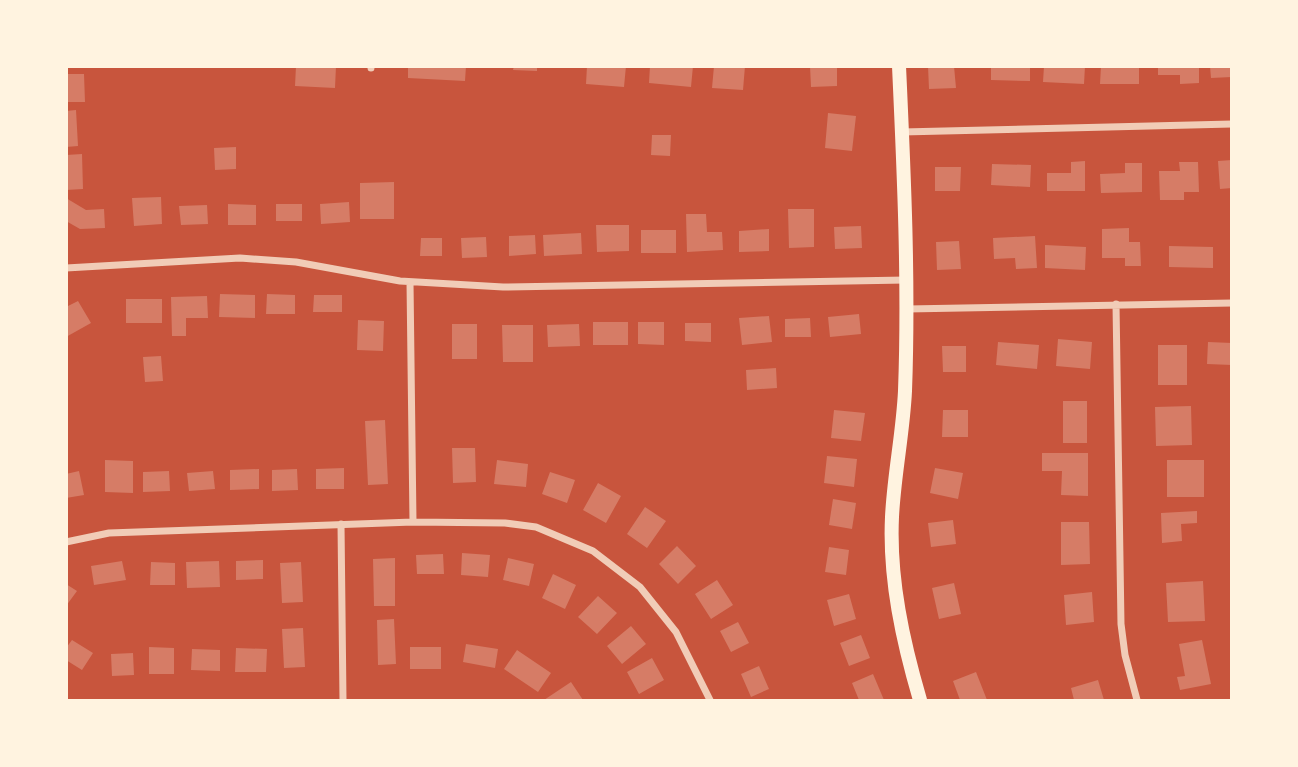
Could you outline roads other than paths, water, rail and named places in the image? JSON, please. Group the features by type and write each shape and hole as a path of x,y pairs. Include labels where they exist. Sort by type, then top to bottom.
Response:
{"main road":[{"path":"899,66 907,309 905,393 892,519 892,563 900,620 920,701"}],"street":[{"path":"902,132 1231,124"},
{"path":"66,268 240,258 309,264 410,282 503,287 906,280"},
{"path":"410,282 413,522"},
{"path":"907,309 1231,303"},
{"path":"1116,304 1121,624 1125,655 1137,701"},
{"path":"66,542 109,533 341,524 505,523 536,527 593,551 618,568 659,608 676,632 710,701"},
{"path":"341,524 343,701"}]}
